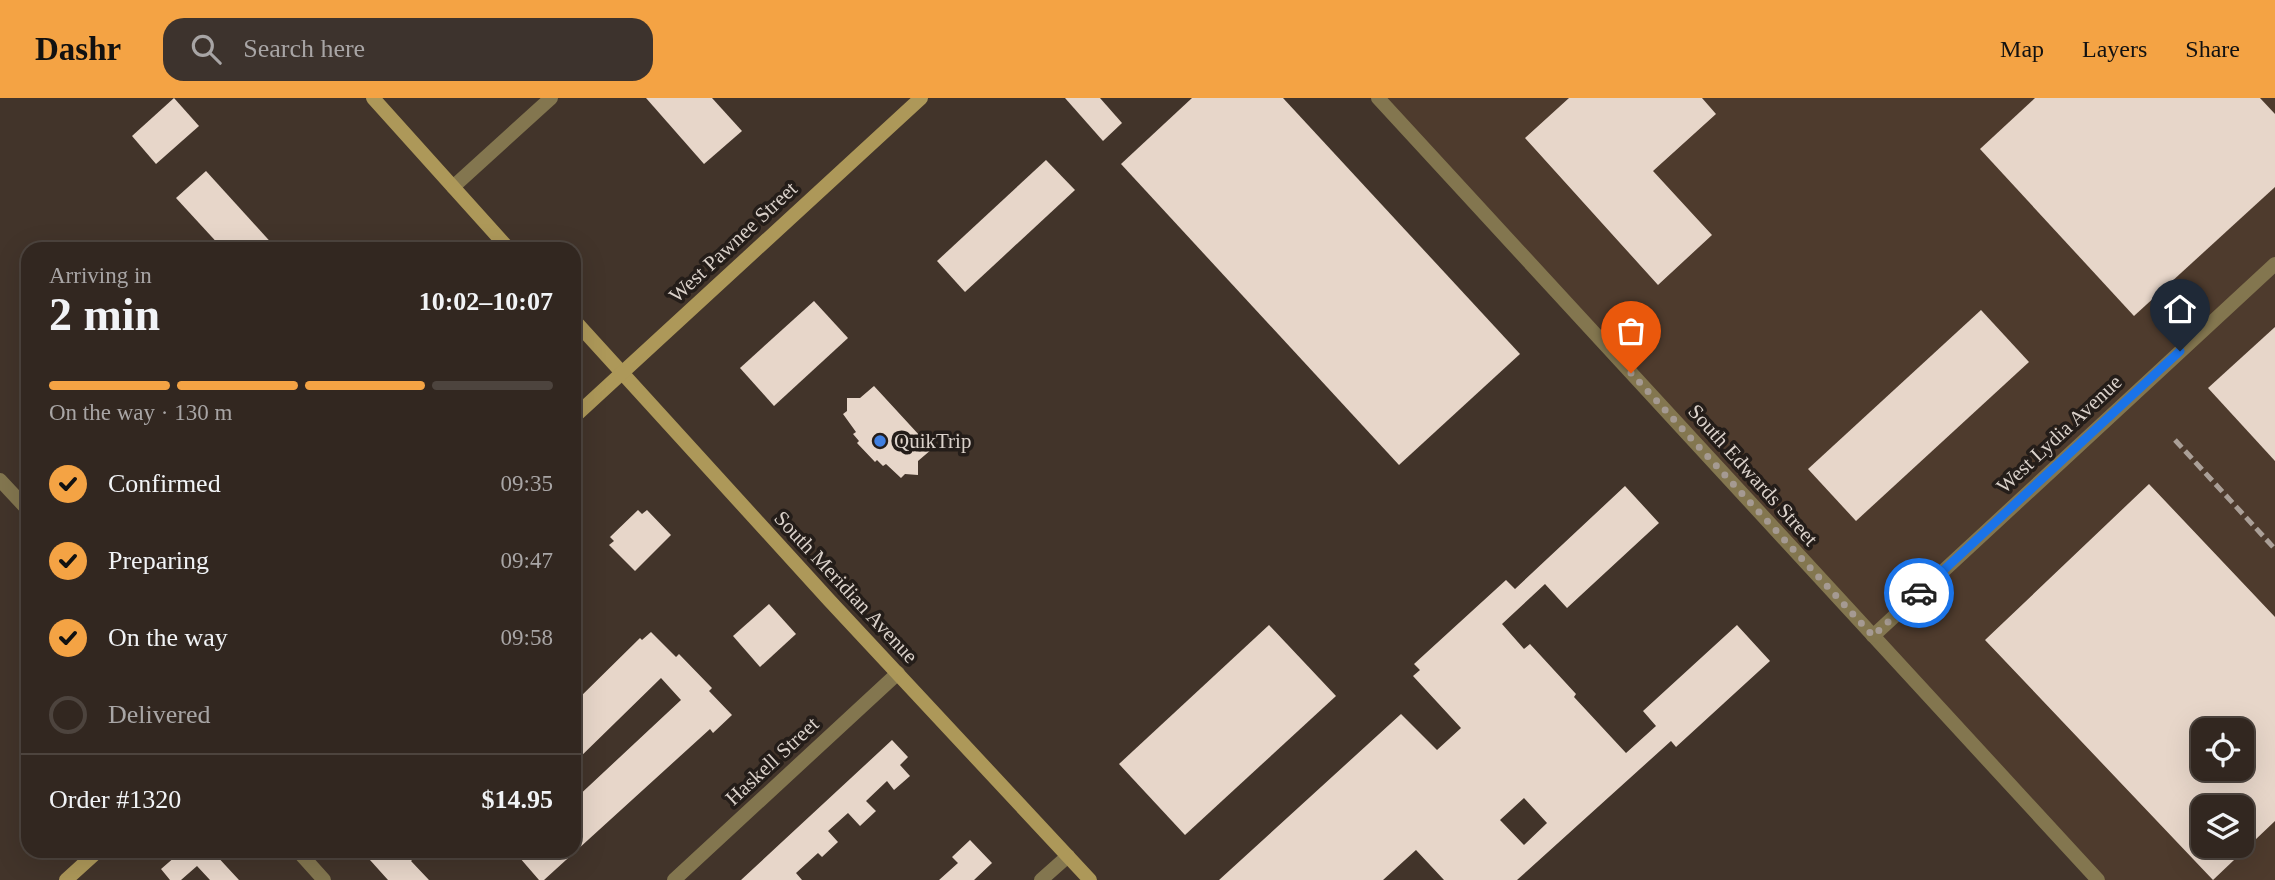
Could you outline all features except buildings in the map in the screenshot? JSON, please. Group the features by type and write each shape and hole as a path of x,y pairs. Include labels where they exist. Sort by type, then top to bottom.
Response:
{"main road":[{"path":"373,98 503,242"},
{"name":"West Pawnee Street","path":"581,411 921,98"},
{"name":"South Meridian Avenue","path":"581,328 1090,880"},
{"path":"66,880 90,858"}],"street":[{"path":"453,187 551,98"},
{"name":"South Edwards Street","path":"1378,98 2098,880"},
{"name":"West Lydia Avenue","path":"1873,636 2275,264"},
{"path":"0,480 21,502"},
{"name":"Haskell Street","path":"674,880 898,673"},
{"path":"1041,880 1068,856"},
{"path":"304,858 324,880"}],"shaded area":[{"path":"1379,98 2275,98 2275,880 2098,880"}],"railway":[{"path":"2175,440 2275,549"}],"way so far":[{"path":"1631,373 1873,636 1919,593"}],"place":[{"name":"QuikTrip","path":"880,441"}],"route":[{"path":"1919,593 2180,351"}]}
